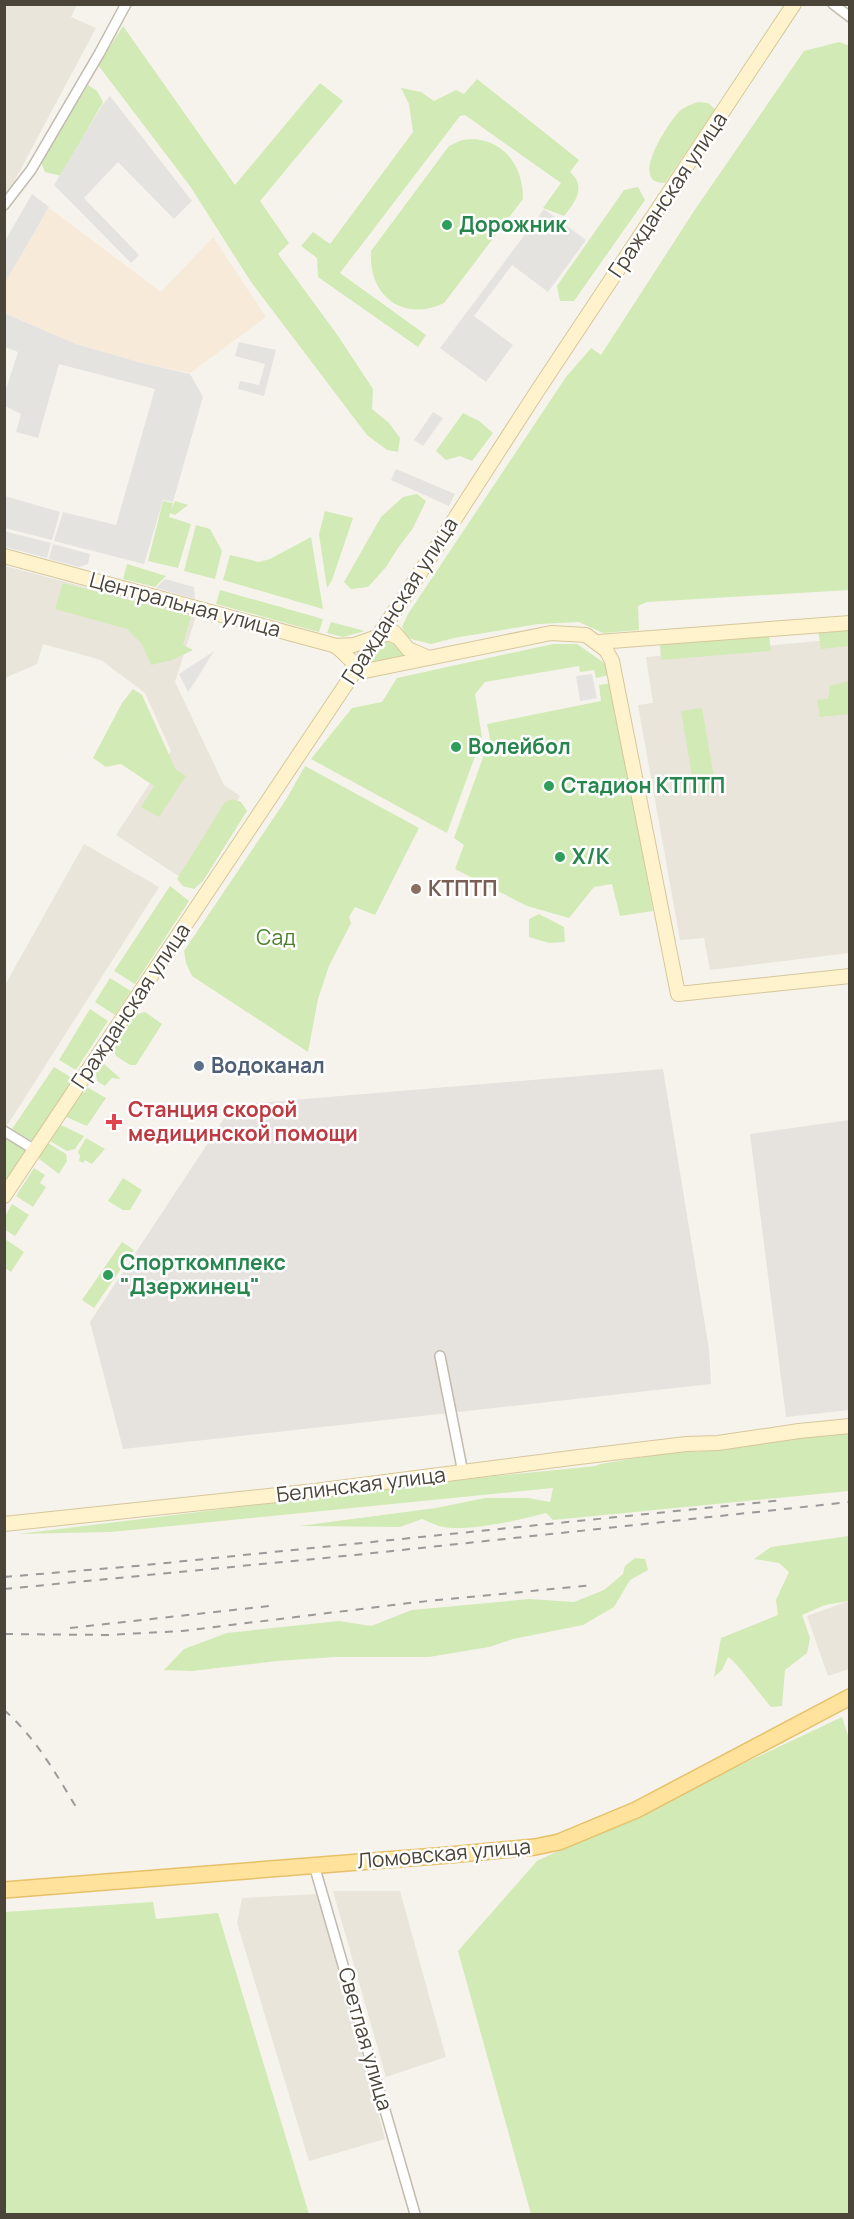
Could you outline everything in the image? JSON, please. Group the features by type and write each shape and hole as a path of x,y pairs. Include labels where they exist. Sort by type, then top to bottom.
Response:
{"main road":[{"name":"Ломовская улица","path":"4,1890 449,1855 559,1842 636,1810 849,1697"}],"street":[{"path":"4,204 31,170 126,4"},
{"name":"Гражданская улица","path":"378,636 531,399 794,4"},
{"path":"833,4 849,17"},
{"name":"Центральная улица","path":"4,556 333,645 345,653 359,671"},
{"path":"388,622 397,637 408,648 429,658"},
{"path":"598,642 849,623"},
{"path":"333,645 363,648 378,636 388,633 397,637"},
{"path":"359,671 551,633 586,635 598,642 612,661 678,994 849,976"},
{"name":"Гражданская улица","path":"4,1196 359,671 363,648"},
{"path":"4,1131 35,1150"},
{"path":"440,1356 463,1473"},
{"name":"Белинская улица","path":"4,1524 315,1491 849,1426"},
{"name":"Светлая улица","path":"314,1865 415,2214"}],"shaded area":[{"path":"5,5 77,5 71,17 96,28 8,193 5,191"},
{"path":"110,96 192,201 174,219 118,162 84,198 139,255 131,263 54,185"},
{"path":"32,194 49,207 5,283 5,241"},
{"path":"49,208 161,292 213,237 266,317 190,373 142,363 76,344 5,313 5,282"},
{"path":"544,209 586,240 548,292 512,265 474,316 513,345 486,382 440,348"},
{"path":"4,313 76,344 190,374 203,397 173,502 163,500 144,564 54,541 63,512 116,525 155,389 59,364 38,438 16,432 21,414 5,406 4,395 18,352 5,347"},
{"path":"239,342 276,350 264,396 238,389 240,381 259,385 265,364 235,356"},
{"path":"433,412 443,418 423,446 414,440"},
{"path":"396,469 455,494 449,506 391,480"},
{"path":"5,496 60,512 52,540 5,528"},
{"path":"4,531 51,543 47,558 5,547"},
{"path":"53,544 90,554 88,564 79,567 49,559"},
{"path":"5,566 196,616 175,682 224,785 240,796 186,881 116,835 171,751 145,693 101,660 43,644 37,664 5,678"},
{"path":"165,579 194,587 195,599 156,588"},
{"path":"849,638 849,953 710,970 704,938 680,940 638,705 653,703 646,657"},
{"path":"214,651 198,677 188,692 179,674"},
{"path":"592,674 597,698 580,701 576,676"},
{"path":"84,844 159,887 5,1129 5,985"},
{"path":"663,1069 709,1349 711,1384 123,1449 90,1322 233,1105"},
{"path":"849,1120 849,1410 786,1417 750,1134"},
{"path":"849,1601 849,1669 828,1676 807,1616"},
{"path":"333,1891 400,1891 446,2057 386,2077"},
{"path":"318,1894 385,2139 309,2161 237,1923 242,1898"}],"green space":[{"path":"123,26 235,185 320,83 343,101 260,201 289,243 278,254 336,333 373,389 372,409 389,423 400,438 398,452 387,450 367,435 251,282 190,186 98,65"},
{"path":"839,42 850,46 849,590 647,602 638,606 639,630 603,633 579,622 539,624 431,644 411,639 402,627 408,614 566,377 591,348 601,355 694,211 804,51"},
{"path":"477,79 579,160 570,172 578,183 578,194 564,216 543,208 561,183 465,115 460,116 340,273 426,335 418,347 318,277 317,258 301,246 313,232 330,244 413,132 409,104 401,88 421,92 434,101 456,90 464,94"},
{"path":"88,85 97,91 103,102 61,176 45,172 41,162"},
{"path":"698,102 708,103 715,109 665,183 654,181 650,174 650,164 659,141 679,112"},
{"name":"Дорожник","path":"475,139 496,146 511,159 520,177 523,199 444,303 414,310 402,307 382,292 375,280 371,251 449,146 462,140"},
{"path":"638,187 645,200 574,301 560,301 557,286 624,190"},
{"path":"463,413 479,421 493,433 472,461 460,456 446,460 436,451"},
{"path":"417,494 426,501 413,528 386,567 368,587 351,589 344,582 381,517 403,497"},
{"path":"163,501 173,503 171,510 175,501 188,505 175,515 170,513 169,517 191,524 178,568 148,561"},
{"path":"325,511 353,518 332,580 327,588 319,534"},
{"path":"196,525 210,529 222,551 215,579 184,571"},
{"path":"311,537 323,609 223,580 230,555 259,562 270,559"},
{"path":"127,564 166,576 155,587 123,579"},
{"path":"63,583 191,616 183,645 193,650 172,660 151,665 142,644 127,629 55,609"},
{"path":"220,590 323,619 319,632 216,604"},
{"path":"331,622 365,631 343,637 327,633"},
{"path":"849,627 849,646 821,649 818,630"},
{"path":"389,636 400,648 414,657 370,664"},
{"path":"769,636 771,651 661,660 660,644"},
{"path":"553,644 577,644 607,665 610,675 596,678 594,670 580,672 579,666 485,682 475,694 482,737 447,833 311,759 352,708 382,702 397,678"},
{"path":"849,681 849,714 820,717 817,700 828,699 830,686"},
{"path":"612,683 653,911 620,916 612,884 594,887 569,918 527,906 455,869 464,845 454,838 490,738 487,724 601,701 599,685"},
{"path":"133,689 142,695 176,770 186,776 159,817 141,807 154,786 121,764 106,767 93,758 122,703"},
{"path":"702,708 716,789 695,794 681,711"},
{"name":"Сад","path":"305,766 419,828 375,915 355,907 349,917 351,923 329,966 318,999 308,1052 192,976 184,951 287,798"},
{"path":"233,799 241,802 247,811 203,881 194,889 183,886 177,879 225,802"},
{"path":"170,886 189,901 135,984 114,971"},
{"path":"539,914 564,927 565,942 549,943 529,937 529,919"},
{"path":"110,978 131,991 115,1015 95,1002"},
{"path":"90,1009 108,1021 76,1070 59,1060"},
{"path":"145,1012 162,1024 136,1065 130,1065 116,1056 113,1048 135,1015"},
{"path":"104,1064 121,1079 112,1078 105,1086 97,1081 96,1073"},
{"path":"54,1067 74,1079 32,1141 12,1129"},
{"path":"85,1086 106,1098 87,1126 64,1116"},
{"path":"61,1125 84,1136 75,1149 67,1151 50,1141"},
{"path":"6,1138 26,1149 5,1181 4,1140"},
{"path":"86,1138 105,1149 92,1164 85,1160 83,1163 79,1161 78,1152"},
{"path":"48,1143 66,1154 67,1161 59,1174 38,1158"},
{"path":"34,1168 45,1175 40,1183 46,1187 33,1207 16,1196"},
{"path":"123,1178 142,1190 130,1210 123,1210 108,1201"},
{"path":"12,1204 29,1215 15,1236 5,1230 5,1216"},
{"path":"5,1239 24,1252 11,1272 5,1268"},
{"name":"Спорткомплекс \"Дзержинец\"","path":"122,1242 134,1250 94,1308 82,1300"},
{"path":"849,1430 849,1491 553,1520 546,1513 492,1525 463,1528 439,1526 422,1519 400,1527 299,1526 436,1508 485,1498 528,1498 550,1502 553,1488 111,1532 18,1534 486,1477 596,1466 689,1450 697,1452"},
{"path":"849,1536 849,1601 825,1605 802,1615 810,1638 807,1653 785,1670 782,1706 771,1707 728,1657 722,1670 714,1677 721,1638 778,1615 776,1600 789,1572 779,1563 754,1559 771,1547"},
{"path":"635,1558 645,1559 648,1570 630,1580 614,1607 583,1625 513,1639 489,1647 429,1657 335,1657 192,1671 164,1670 184,1649 227,1633 339,1621 371,1626 412,1610 529,1599 574,1602 604,1590 623,1574 625,1566"},
{"path":"842,1717 850,1742 849,2214 531,2214 458,1951 537,1861"},
{"path":"153,1902 156,1919 218,1913 309,2214 5,2214 5,1912"}],"railway":[{"path":"4,1577 136,1566 784,1500"},
{"path":"4,1589 355,1555 850,1502"},
{"path":"5,1634 107,1635 182,1631 418,1602 594,1585"},
{"path":"70,1628 269,1606"},
{"path":"4,1710 35,1743 76,1807"}],"place":[{"name":"Дорожник","path":"447,225"},
{"name":"Волейбол","path":"456,747"},
{"name":"Стадион КТПТП","path":"549,786"},
{"name":"Х/К","path":"560,857"},
{"name":"КТПТП","path":"416,889"},
{"name":"Водоканал","path":"199,1066"},
{"name":"Станция скорой медицинской помощи","path":"114,1122"},
{"name":"Спорткомплекс \"Дзержинец\"","path":"108,1275"}]}
